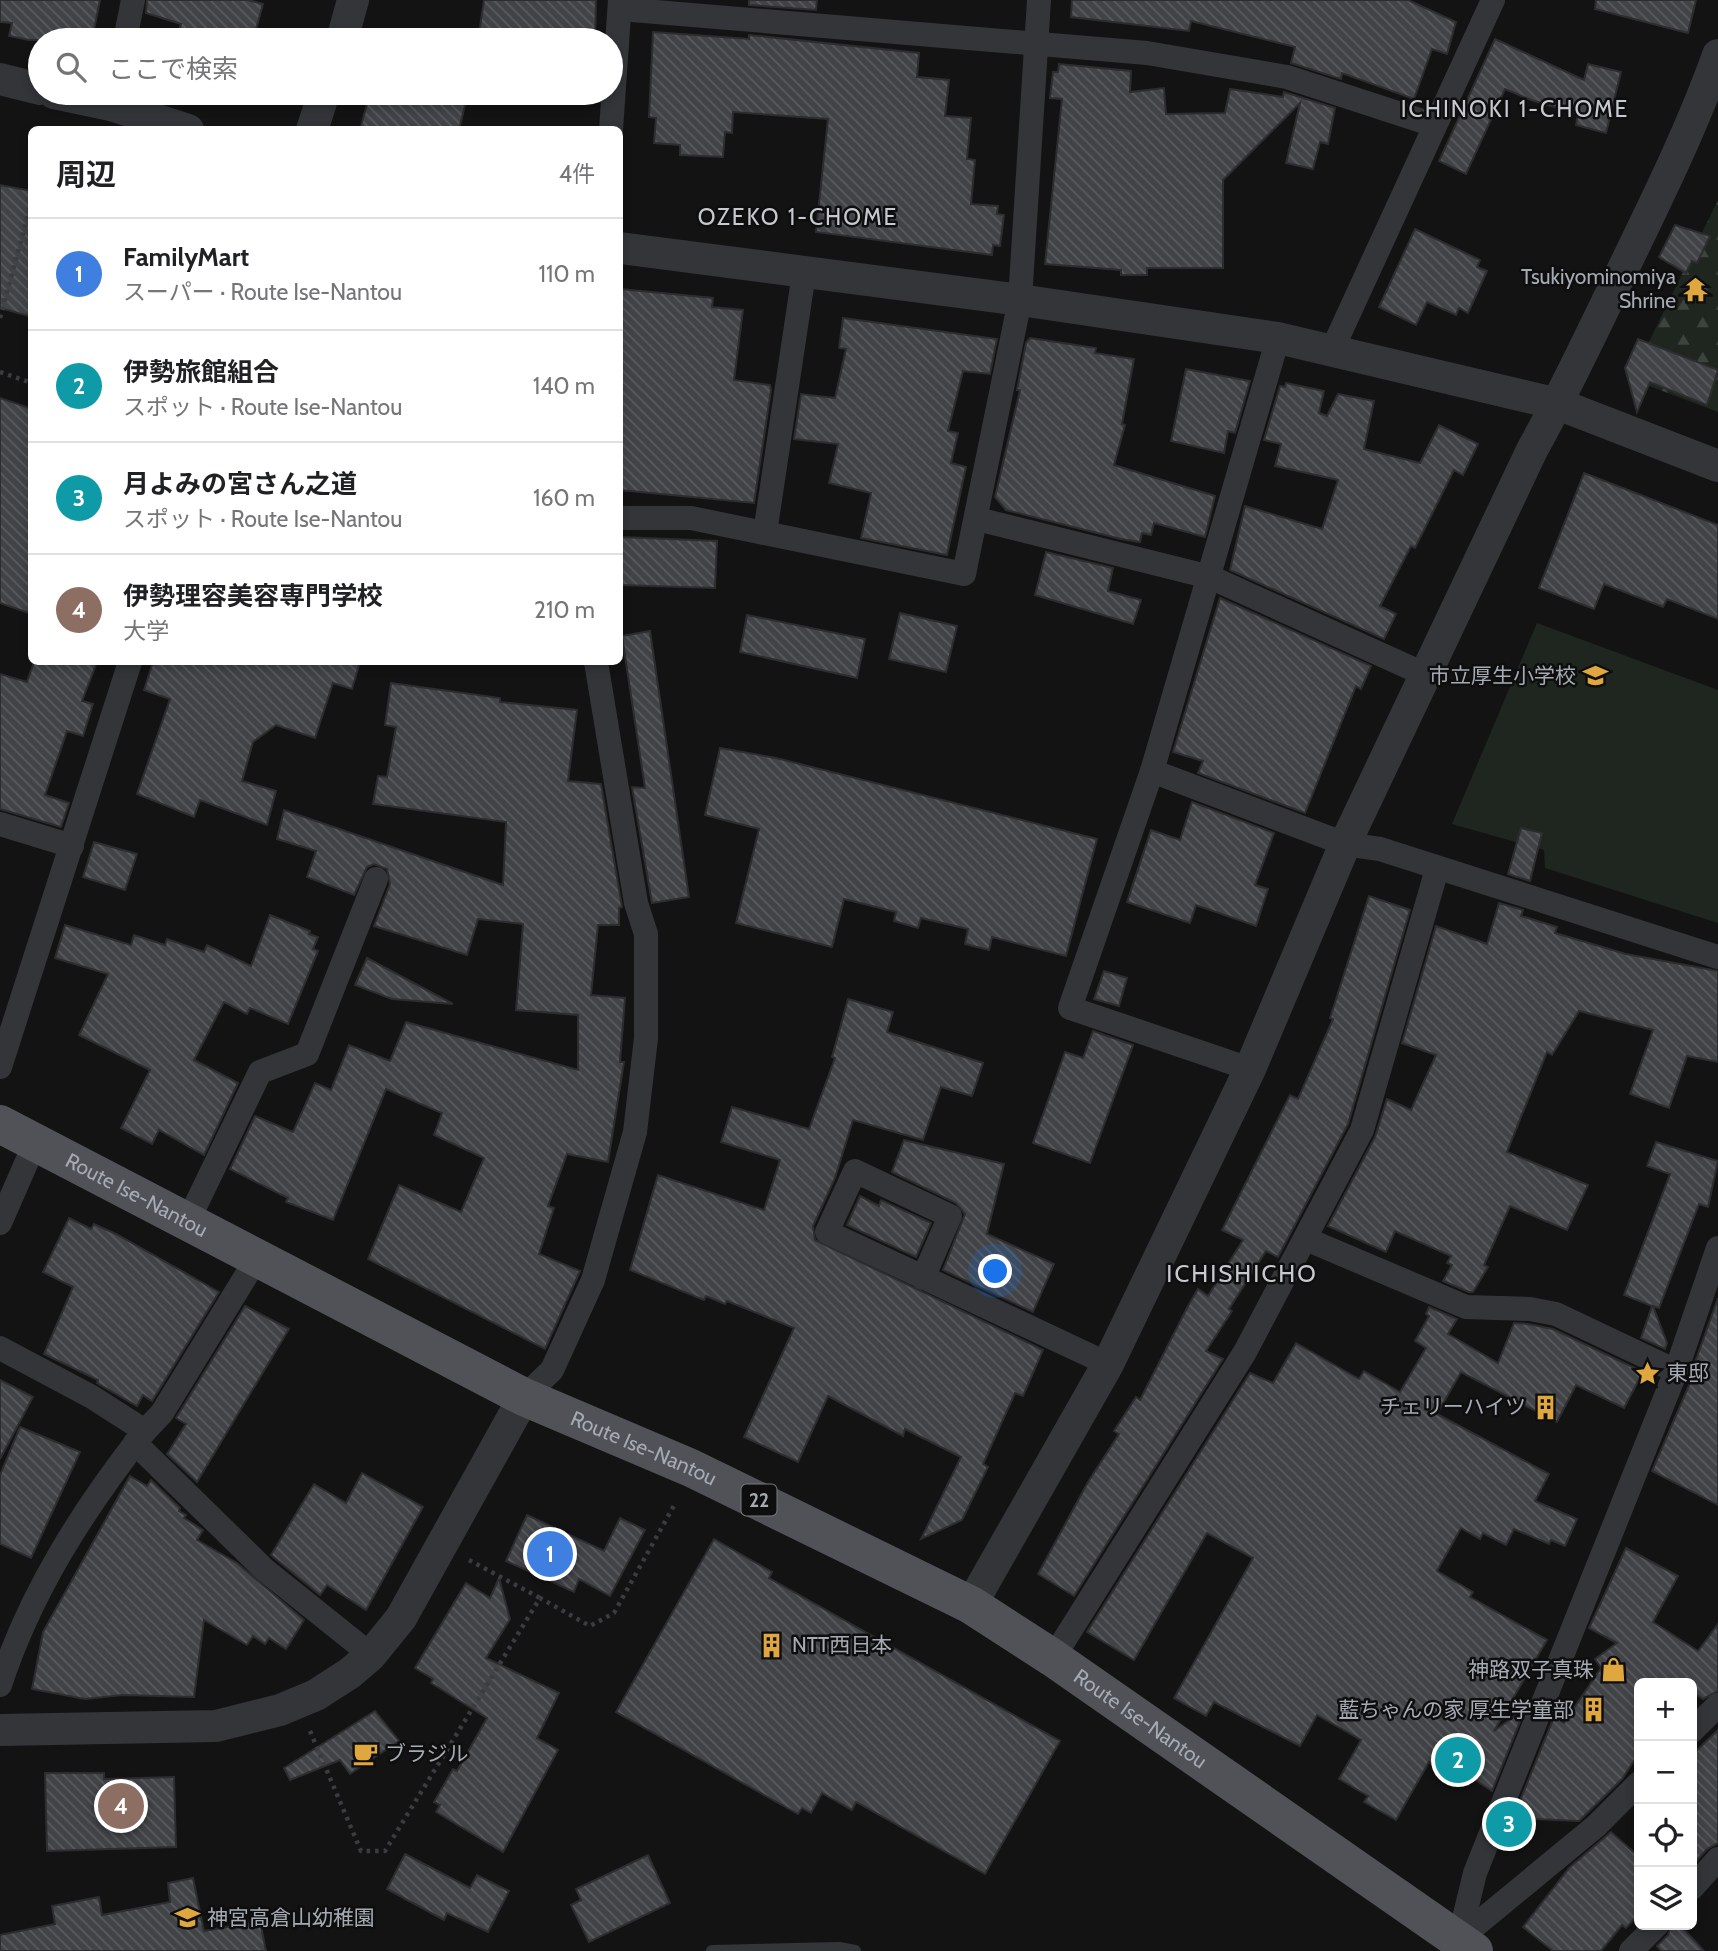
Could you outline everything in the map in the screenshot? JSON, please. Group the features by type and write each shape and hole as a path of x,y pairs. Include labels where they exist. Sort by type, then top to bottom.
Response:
{"main road":[{"name":"Route Ise-Nantou","path":"0,1124 524,1398 691,1468 971,1605 1052,1658 1461,1947"}],"street":[{"path":"127,28 133,0"},
{"path":"345,28 352,0"},
{"path":"623,518 691,518 964,574 1020,300 1039,0"},
{"path":"1332,350 1493,0"},
{"path":"618,28 620,5 1147,53 1237,66 1287,77 1434,125"},
{"path":"971,1605 1108,1364 1250,1069 1345,844 1531,450 1558,404 1697,111 1718,55"},
{"path":"0,79 28,86"},
{"path":"127,105 178,126"},
{"path":"313,126 320,105"},
{"path":"611,126 613,105"},
{"path":"623,248 1020,300 1278,338 1558,404 1718,466"},
{"path":"765,533 804,273"},
{"path":"1250,1069 1070,1008 1152,771 1278,338"},
{"path":"977,519 1210,578 1426,674"},
{"path":"0,1067 129,665"},
{"path":"0,1730 216,1726 299,1704 350,1673 370,1655 401,1618 524,1398 552,1370 593,1280 635,1132 646,1038 646,934 636,903 596,665"},
{"path":"1152,771 1345,844 1380,849 1718,957"},
{"path":"0,824 72,846"},
{"path":"1052,1658 1245,1352 1362,1130 1437,869"},
{"path":"187,1223 260,1072 307,1054 376,879"},
{"path":"0,1223 34,1143"},
{"path":"923,1278 950,1216 855,1171 827,1232 923,1278 1108,1364"},
{"path":"1306,1239 1466,1307 1530,1309 1556,1314 1676,1371"},
{"path":"1461,1947 1475,1873 1676,1371 1718,1248"},
{"path":"0,1685 15,1639 58,1553 140,1437 162,1413 257,1258"},
{"path":"0,1348 92,1398 140,1437 265,1570 370,1655"},
{"path":"1697,1726 1718,1705"},
{"path":"1461,1947 1596,1826 1634,1788"},
{"path":"1697,1882 1718,1859"},
{"path":"1631,1951 1652,1930"}],"lane":[{"path":"712,1951 839,1948 855,1951"}],"path":[{"path":"0,318 28,215"},
{"path":"0,372 28,382"},
{"path":"461,1556 590,1626 614,1613 676,1502"},
{"path":"299,1704 361,1851 385,1851 540,1598"}],"green space":[{"name":"Tsukiyominomiya Shrine","path":"1718,200 1718,412 1631,379"},
{"path":"1537,623 1718,690 1718,923 1545,868 1544,850 1452,824"}],"building":[{"path":"0,0 100,0 94,28 28,28 28,40 9,36 12,23 0,22"},
{"path":"147,0 248,0 263,4 256,28 180,28 181,24 146,13"},
{"path":"484,0 596,0 595,28 480,28"},
{"path":"749,0 817,0 816,10 749,5"},
{"path":"1072,0 1408,0 1456,22 1447,54 1432,49 1414,99 1342,73 1341,79 1291,63 1295,47 1191,21 1189,31 1071,17"},
{"path":"1596,0 1696,0 1688,33 1595,9"},
{"path":"653,32 749,39 749,35 919,53 917,77 949,80 945,116 971,118 967,159 975,160 971,204 998,206 997,214 1004,215 1000,246 993,245 992,255 816,232 828,119 733,112 732,133 725,132 723,157 680,155 680,145 654,143 656,118 649,117"},
{"path":"1495,39 1584,80 1588,64 1621,72 1606,133 1576,125 1578,114 1505,89 1466,174 1439,161"},
{"path":"1059,64 1131,71 1130,92 1164,88 1166,114 1225,113 1230,89 1283,97 1284,92 1335,108 1328,144 1320,142 1313,169 1286,163 1300,103 1223,180 1223,268 1147,268 1147,275 1121,275 1121,270 1045,264 1062,99 1050,98 1053,72 1058,72"},
{"path":"367,105 465,105 460,126 361,126"},
{"path":"0,185 28,190 28,316 0,308"},
{"path":"1675,225 1710,236 1697,263 1692,261 1686,273 1659,257"},
{"path":"1415,229 1480,260 1477,267 1487,271 1468,313 1459,308 1456,315 1427,302 1416,325 1379,307"},
{"path":"623,289 713,298 712,307 743,310 734,380 770,385 771,390 754,503 623,490"},
{"path":"843,318 997,339 990,374 963,371 948,431 958,433 951,463 966,467 947,555 861,538 871,493 829,483 838,444 794,439 801,394 835,398 846,349 839,348"},
{"path":"1030,338 1096,348 1095,353 1134,359 1122,424 1125,425 1114,465 1215,496 1205,537 1154,523 1151,535 1142,533 1140,542 1006,510 995,497 1020,390 1017,390 1026,343"},
{"path":"1638,339 1718,370 1707,405 1650,382 1637,412 1625,368"},
{"path":"1186,369 1250,381 1235,433 1228,431 1224,453 1171,441"},
{"path":"1286,383 1324,391 1319,413 1327,416 1338,394 1374,401 1364,449 1420,463 1439,425 1478,444 1463,475 1454,470 1415,548 1411,546 1380,606 1396,614 1384,639 1230,570 1245,506 1322,529 1338,480 1275,466 1281,444 1264,440 1280,386 1285,387"},
{"path":"0,398 28,408 28,613 0,603"},
{"path":"1584,473 1718,525 1718,619 1667,599 1663,607 1604,584 1594,609 1539,588"},
{"path":"623,537 717,541 715,588 623,585"},
{"path":"1046,552 1113,568 1108,591 1141,600 1133,624 1035,595"},
{"path":"1220,598 1371,666 1361,689 1356,686 1305,813 1198,773 1203,761 1173,752"},
{"path":"900,613 957,626 946,672 889,659"},
{"path":"747,615 865,639 857,678 740,652"},
{"path":"650,631 689,897 652,903 632,787 645,788 623,636"},
{"path":"33,665 96,665 82,701 93,704 83,736 67,731 45,795 69,803 61,827 0,809 0,674 27,682"},
{"path":"152,665 359,665 352,689 333,683 315,738 276,725 253,742 242,781 276,791 267,825 200,800 194,817 137,794 170,699 144,690"},
{"path":"391,683 500,698 500,702 577,710 568,781 601,784 622,907 619,908 619,925 598,925 591,995 625,998 620,1062 624,1062 608,1162 567,1154 548,1206 554,1208 539,1254 580,1271 545,1349 368,1259 399,1185 461,1212 484,1158 434,1135 442,1113 386,1089 333,1220 286,1202 288,1198 230,1169 255,1116 293,1132 315,1083 331,1090 349,1045 390,1061 406,1022 578,1070 578,1015 516,1010 523,924 478,919 467,955 374,926 390,884 387,869 374,864 367,867 354,895 307,877 316,851 277,839 284,810 503,885 506,822 373,804 378,776 387,777 396,727 385,725"},
{"path":"720,748 776,758 1097,839 1066,956 992,937 989,950 965,944 968,929 921,918 918,928 894,921 896,912 844,899 832,947 736,923 759,829 705,815"},
{"path":"1192,802 1274,833 1255,885 1268,889 1256,926 1196,905 1190,923 1127,902 1151,830 1180,840"},
{"path":"1521,828 1542,833 1530,881 1508,874"},
{"path":"94,842 137,854 125,890 83,877"},
{"path":"1369,896 1410,910 1348,1124 1278,1257 1266,1251 1229,1309 1232,1311 1206,1351 1223,1359 1074,1596 1038,1574 1088,1482 1119,1434 1114,1431 1136,1397 1140,1400 1198,1289 1208,1296 1243,1240 1222,1230 1290,1095 1298,1099 1333,1019 1330,1018"},
{"path":"1499,903 1523,910 1521,916 1557,927 1555,933 1626,954 1718,971 1718,1062 1687,1056 1669,1108 1630,1094 1653,1030 1579,1011 1552,1055 1547,1052 1507,1152 1588,1185 1567,1230 1510,1206 1484,1265 1488,1267 1473,1292 1469,1292 1443,1281 1452,1265 1447,1263 1451,1256 1395,1231 1386,1252 1328,1226 1375,1137 1387,1099 1411,1110 1436,1055 1402,1043 1436,926 1487,944"},
{"path":"270,915 310,931 309,934 318,937 313,949 318,951 288,1024 250,1008 247,1014 224,1002 194,1060 238,1083 204,1155 159,1130 152,1144 121,1128 150,1070 79,1035 108,974 55,958 65,925 131,945 134,935 165,945 167,939 204,952 207,945 251,966"},
{"path":"367,958 453,1004 392,999 355,985"},
{"path":"1104,971 1127,978 1119,1006 1094,999"},
{"path":"848,999 893,1012 887,1032 983,1063 972,1096 941,1087 923,1140 853,1120 835,1178 813,1226 815,1240 1043,1350 1023,1396 1015,1393 983,1464 988,1467 962,1520 921,1539 961,1457 905,1429 903,1436 828,1396 798,1462 744,1437 794,1328 727,1301 725,1304 706,1296 704,1300 630,1270 658,1175 764,1210 780,1160 721,1142 732,1107 809,1129 835,1058 832,1057"},
{"path":"1093,1031 1133,1045 1090,1163 1033,1143 1065,1052 1083,1058"},
{"path":"904,1140 1004,1164 987,1234 1054,1264 1033,1312 943,1270 965,1214 956,1203 892,1172"},
{"path":"1656,1142 1718,1161 1708,1207 1699,1204 1659,1308 1653,1306 1667,1343 1665,1349 1641,1338 1652,1306 1624,1295 1670,1174 1647,1166"},
{"path":"860,1196 879,1206 881,1200 931,1223 916,1257 847,1225"},
{"path":"69,1218 91,1229 94,1224 116,1234 219,1292 152,1401 143,1395 137,1406 97,1383 98,1380 44,1354 73,1287 43,1272"},
{"path":"1718,1298 1718,1505 1652,1471 1690,1383 1688,1382"},
{"path":"245,1306 289,1329 197,1482 167,1454 186,1424 176,1418"},
{"path":"1429,1307 1457,1319 1448,1334 1498,1363 1514,1323 1553,1329 1643,1372 1624,1408 1576,1385 1557,1422 1461,1372 1437,1414 1549,1474 1535,1501 1577,1519 1565,1546 1551,1540 1549,1544 1514,1529 1506,1545 1483,1533 1480,1539 1461,1528 1437,1571 1473,1592 1470,1597 1547,1640 1494,1731 1525,1709 1492,1791 1472,1778 1468,1785 1429,1762 1396,1820 1364,1802 1368,1796 1339,1779 1361,1740 1317,1715 1300,1746 1214,1702 1206,1716 1174,1698 1253,1558 1207,1533 1134,1660 1087,1632 1250,1373 1273,1383 1296,1343 1359,1379 1364,1371 1400,1392 1426,1348 1415,1341 1429,1316 1426,1314"},
{"path":"0,1380 33,1397 0,1459"},
{"path":"20,1427 80,1452 31,1558 0,1544 0,1475"},
{"path":"362,1473 423,1507 366,1610 327,1585 320,1595 271,1555 314,1484 346,1503"},
{"path":"130,1476 147,1486 151,1480 180,1508 179,1511 186,1515 184,1518 203,1530 197,1540 237,1563 304,1620 286,1649 269,1638 265,1644 253,1636 247,1645 204,1620 194,1697 123,1695 85,1699 32,1689 43,1632"},
{"path":"527,1515 604,1551 620,1518 645,1530 610,1596 579,1579 574,1592 506,1561"},
{"name":"NTT西日本","path":"714,1539 772,1572 769,1578 1060,1741 985,1874 856,1802 852,1810 822,1793 811,1813 802,1808 798,1814 616,1712"},
{"path":"1626,1548 1678,1576 1653,1622 1698,1651 1718,1624 1718,1691 1703,1699 1697,1695 1697,1678 1634,1678 1634,1761 1622,1779 1579,1821 1534,1819 1517,1808 1554,1717 1564,1723 1601,1668 1595,1659 1617,1643 1589,1628"},
{"path":"499,1578 510,1619 486,1658 559,1693 537,1738 558,1750 503,1852 436,1812 440,1805 434,1802 453,1769 457,1771 487,1718 431,1683 433,1679 415,1668 466,1583 490,1598"},
{"path":"375,1711 399,1741 350,1774 340,1760 290,1780 284,1768"},
{"path":"1718,1730 1718,1843 1707,1849 1697,1860 1697,1804 1697,1750"},
{"path":"45,1773 104,1773 104,1779 174,1777 176,1847 47,1851"},
{"path":"1611,1832 1634,1853 1634,1919 1626,1928 1622,1925 1601,1951 1553,1951 1523,1927 1570,1867"},
{"path":"405,1854 470,1888 477,1875 509,1891 488,1932 447,1913 444,1920 387,1889"},
{"path":"648,1855 670,1903 589,1942 571,1905 581,1900 576,1889"},
{"path":"193,1878 204,1931 260,1921 266,1951 0,1951 0,1935 55,1924 52,1906 99,1897 102,1915 170,1902 168,1883"},
{"path":"1670,1930 1685,1930 1704,1951 1661,1951 1657,1946"}],"place":[{"name":"Tsukiyominomiya Shrine","path":"1696,289"},
{"name":"市立厚生小学校","path":"1596,676"},
{"name":"東邸","path":"1647,1373"},
{"name":"チェリーハイツ","path":"1546,1407"},
{"name":"FamilyMart","path":"550,1554"},
{"name":"NTT西日本","path":"772,1645"},
{"name":"神路双子真珠","path":"1614,1670"},
{"name":"藍ちゃんの家 厚生学童部","path":"1594,1710"},
{"name":"ブラジル","path":"365,1754"},
{"name":"伊勢旅館組合","path":"1458,1760"},
{"name":"伊勢理容美容専門学校","path":"121,1806"},
{"name":"月よみの宮さん之道","path":"1509,1824"},
{"name":"神宮高倉山幼稚園","path":"187,1918"}],"district":[{"name":"ICHINOKI 1-CHOME","path":"1515,109"},
{"name":"OZEKO 1-CHOME","path":"798,217"},
{"name":"ICHISHICHO","path":"1242,1274"}]}
